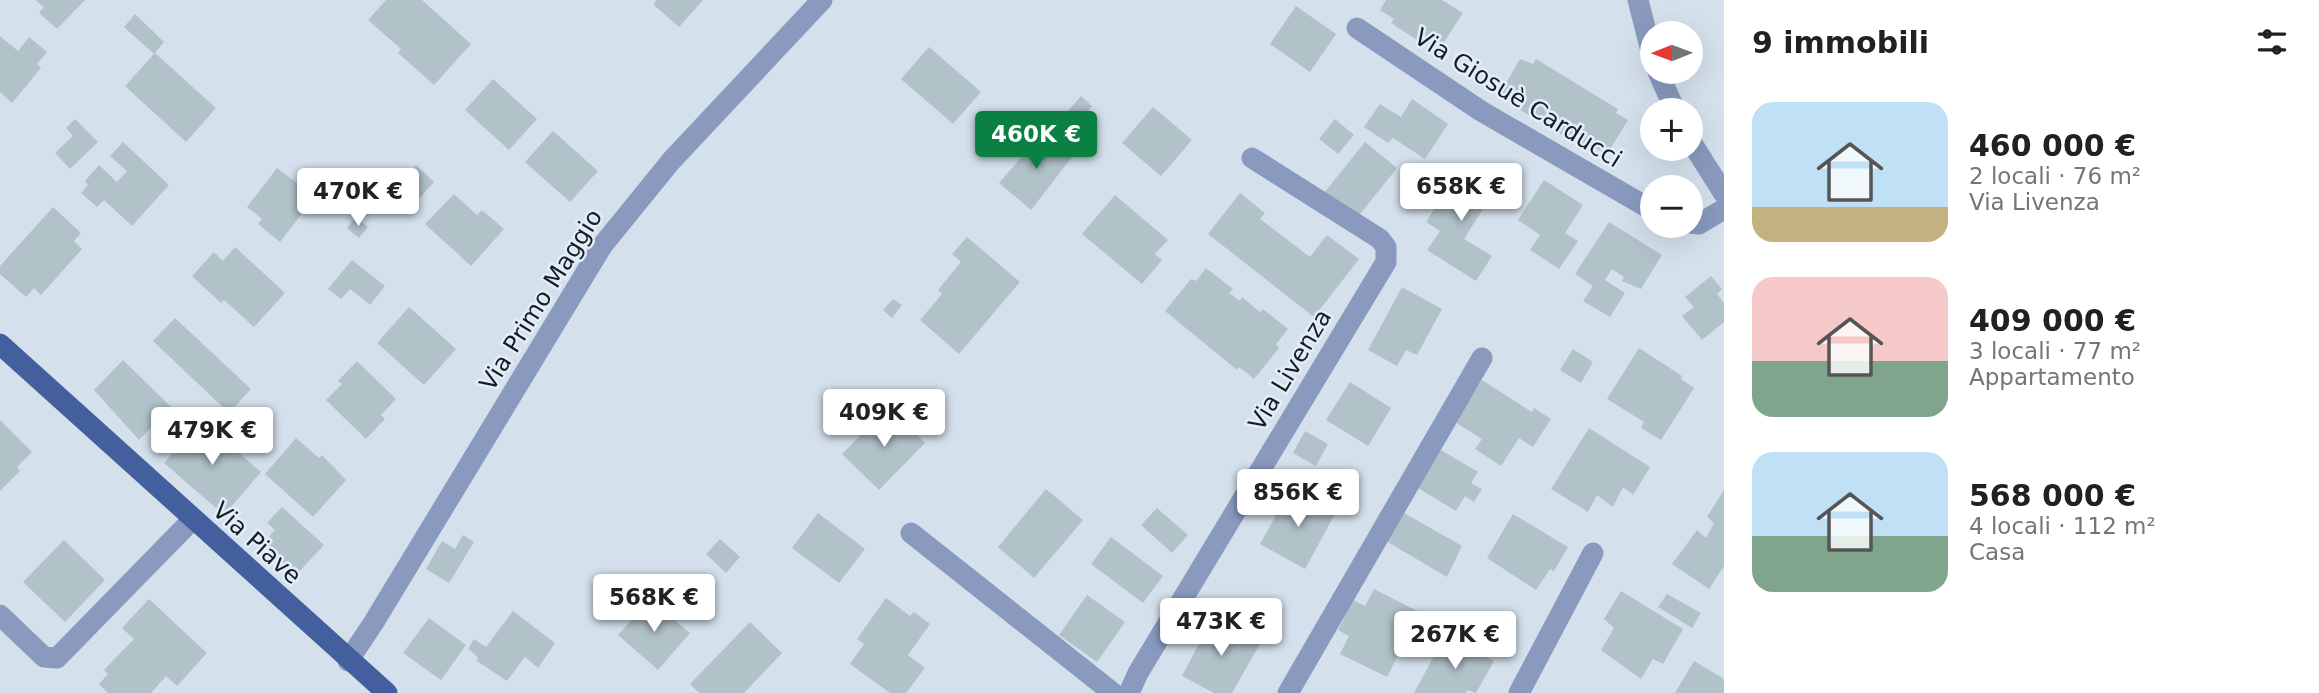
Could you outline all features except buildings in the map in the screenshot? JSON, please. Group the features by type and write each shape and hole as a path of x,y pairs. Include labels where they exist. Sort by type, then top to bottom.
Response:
{"main road":[{"name":"Via Piave","path":"0,344 192,520 387,693"}],"street":[{"name":"Via Primo Maggio","path":"348,660 374,622 602,246 671,161 822,0"},
{"path":"1638,0 1643,21"},
{"name":"Via Giosuè Carducci","path":"1357,28 1481,111 1640,203"},
{"name":"Via Livenza","path":"1129,693 1138,673 1386,262 1386,247 1381,239 1252,158"},
{"path":"1703,161 1724,194"},
{"path":"1703,222 1724,209"},
{"path":"1288,693 1482,358"},
{"path":"0,615 44,657 57,658 192,520"},
{"path":"911,533 1113,693"},
{"path":"1519,693 1592,553"}]}
